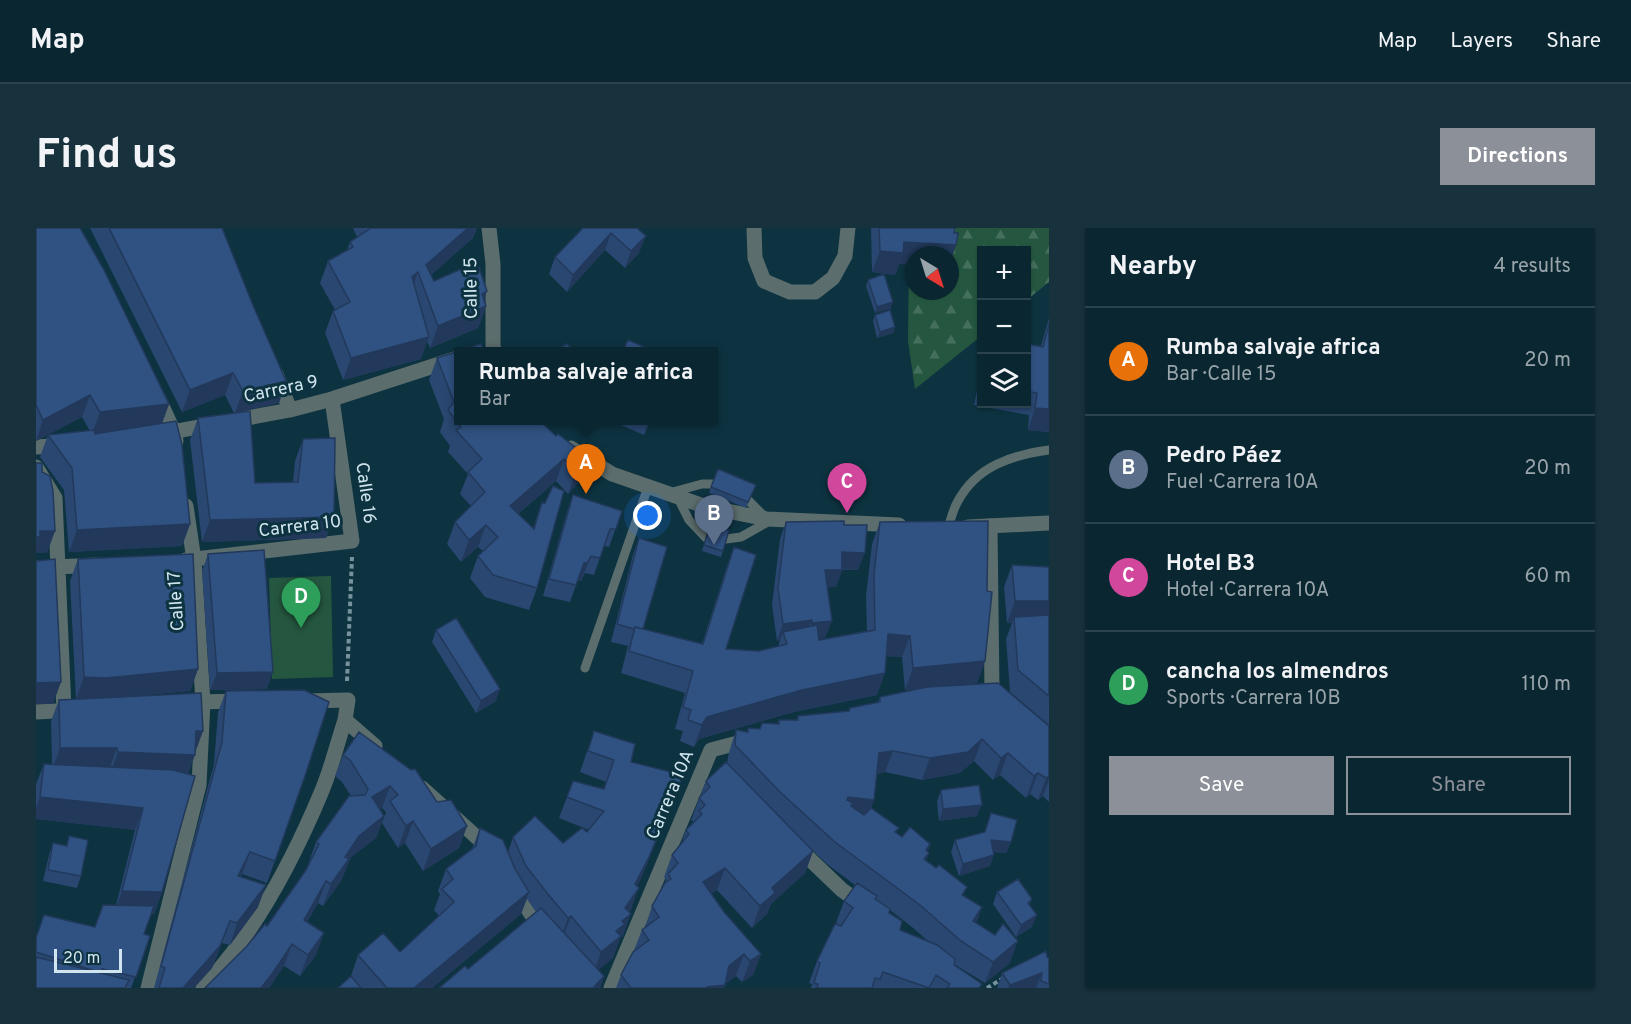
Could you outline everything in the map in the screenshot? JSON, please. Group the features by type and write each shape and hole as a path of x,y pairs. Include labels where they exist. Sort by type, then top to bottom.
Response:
{"street":[{"name":"Calle 15","path":"489,228 493,264 494,347"},
{"path":"754,228 755,258 764,281 790,292 815,292 833,278 845,256 848,228"},
{"path":"271,360 290,410"},
{"name":"Carrera 9","path":"152,436 290,410 332,399 454,360"},
{"path":"153,389 174,432 178,455"},
{"name":"Calle 16","path":"332,399 352,541"},
{"path":"561,440 612,474 707,507 770,519 916,526"},
{"path":"36,447 82,444"},
{"path":"36,467 55,498 64,710"},
{"name":"Calle 17","path":"148,988 194,784 203,702 194,560 183,490"},
{"path":"943,527 1049,524"},
{"path":"990,526 992,694"},
{"name":"Carrera 10","path":"171,561 352,541"},
{"path":"36,568 114,564"},
{"path":"203,988 252,925 291,860 322,792 345,720 348,700 292,701"},
{"path":"180,703 259,701"},
{"path":"36,712 87,709"},
{"path":"345,720 387,757"},
{"name":"Carrera 10A","path":"611,988 710,764 711,750 768,735"},
{"path":"412,780 500,857"},
{"path":"782,833 842,890 877,915"},
{"path":"508,876 528,920 557,944"}],"lane":[{"path":"943,527 957,501 975,479 997,463 1024,453 1049,450"},
{"path":"706,538 689,520 672,496 702,484 713,484"},
{"path":"585,668 648,488"},
{"path":"726,540 741,537 770,519 749,501"}],"path":[{"name":"Calle 16","path":"348,700 352,541"},
{"path":"987,988 1005,977"}],"green space":[{"path":"946,228 1049,228 1049,282 1031,297 1031,246 977,246 977,339 915,389 908,341 909,300 959,300 959,246 949,246"},
{"path":"331,576 333,677 272,679 269,578"}],"building":[{"path":"36,228 80,228 104,270 169,404 100,412 90,395 43,420 36,405"},
{"path":"109,228 222,228 286,381 243,391 233,373 190,390"},
{"path":"371,228 468,228 426,265 434,281 477,262 487,291 482,294 486,306 438,326 418,272 412,277 429,337 351,358 333,311 350,302 328,261 353,247 350,242"},
{"path":"583,228 637,228 646,236 631,251 611,233 573,275 555,257"},
{"path":"879,228 955,228 954,233 958,233 956,245 904,242 903,253 880,251"},
{"path":"884,274 893,302 877,307 868,280"},
{"path":"890,310 895,327 880,332 875,315"},
{"path":"1049,324 1049,409 1035,408 1037,393 1031,392 1031,345 1043,347"},
{"path":"628,340 645,347 625,347"},
{"path":"454,353 454,402 437,358"},
{"path":"454,402 454,418 448,410"},
{"path":"250,411 255,483 298,482 303,439 335,438 334,517 210,520 198,418"},
{"path":"176,421 182,445 190,524 77,530 72,468 48,435 94,430 95,434"},
{"path":"459,425 544,425 556,436 558,434 589,458 576,472 564,459 510,506 534,529 542,502 545,503 553,486 564,491 537,588 493,575 478,556 498,537 486,525 469,540 455,522 485,492 468,472 482,459 456,430 461,427"},
{"path":"36,463 42,463 42,472 50,476 53,491 55,531 40,531 40,537 36,537"},
{"path":"718,469 756,485 748,502 711,487"},
{"path":"573,495 622,511 616,529 610,529 600,558 591,556 587,563 584,563 576,585 549,579"},
{"path":"844,521 844,525 867,525 865,553 842,552 842,570 825,570 832,621 812,623 812,620 783,624 778,588 786,522"},
{"path":"988,521 987,591 992,592 985,661 913,668 910,636 888,634 885,673 802,690 707,717 702,725 688,720 691,710 683,707 693,671 629,651 635,627 703,644 734,547 756,555 726,649 759,651 787,644 783,632 817,625 819,640 875,630 874,574 880,522"},
{"path":"710,525 729,530 723,551 704,545"},
{"path":"639,538 667,547 643,629 635,627 634,629 617,624"},
{"path":"264,550 273,672 217,673 208,554"},
{"path":"193,554 198,669 106,678 84,677 78,559"},
{"path":"55,559 61,682 36,683 36,561"},
{"path":"1012,565 1049,567 1049,601 1015,601"},
{"path":"1049,615 1049,696 1018,670 1014,617"},
{"path":"456,618 500,689 481,701 436,630"},
{"path":"998,683 1049,726 1049,776 1046,778 1038,773 1034,776 1008,753 1001,758 982,739 968,752 930,758 893,751 879,753 874,800 848,797 847,800 853,803 851,806 864,815 871,808 899,828 895,832 902,837 910,827 930,844 926,850 929,853 924,859 936,868 939,865 967,887 962,895 982,907 973,921 995,935 1003,924 1018,941 993,962 961,941 920,905 835,842 780,792 735,745 736,730 748,732 748,728 760,729 762,723 779,724 779,720 798,720 798,716 849,711 850,708 880,702 880,697 927,687"},
{"path":"304,690 329,702 275,861 250,852 238,876 266,885 237,923 230,921 220,946 183,988 159,988 165,968 161,966 222,742 226,691"},
{"path":"201,693 203,731 196,731 195,755 118,752 117,748 60,748 59,700"},
{"path":"594,731 635,744 631,762 683,775 649,857 635,884 639,888 625,908 631,914 622,921 625,924 616,931 621,936 601,952 571,916 568,918 526,866 513,837 535,816 563,843 582,828 587,832 604,811 567,797 573,781 604,789 614,760 588,751"},
{"path":"359,732 411,770 415,769 437,802 451,800 467,826 431,849 413,821 406,826 390,801 398,795 390,786 372,797 384,816 359,836 345,857 349,859 331,884 326,881 304,920 324,933 308,955 292,944 261,988 205,988 247,946 265,924 267,926 306,870 319,844 316,842 349,796 365,795 368,789 350,760 343,755"},
{"path":"726,762 813,851 772,888 775,893 760,906 725,868 703,882 724,912 761,954 750,961 744,954 729,966 725,985 707,988 631,988 621,975 633,952 649,940 642,930 659,917 652,906 665,883 671,879 668,874 678,863 672,855 689,834 686,830 702,814 699,811 705,805 699,798 710,787 706,781"},
{"path":"44,764 173,770 195,776 162,892 122,891 143,808 40,797"},
{"path":"979,785 982,805 943,809 941,790"},
{"path":"991,813 1017,820 1011,842 991,840 994,855 963,864 955,840 985,832"},
{"path":"480,828 503,840 515,869 529,892 414,988 387,988 358,955 383,933 400,952 454,902 442,889 453,879 446,869 476,846"},
{"path":"69,836 88,840 81,876 48,870 53,843 67,846"},
{"path":"1018,879 1032,899 1028,903 1037,915 1021,925 997,892"},
{"path":"857,883 877,896 875,899 890,909 889,913 902,921 900,930 937,945 955,959 954,965 982,984 979,988 947,988 950,984 936,975 929,988 883,972 880,979 875,978 872,988 817,988 818,984 814,983 820,963 817,961 835,924 841,926 853,908 844,901"},
{"path":"103,905 154,906 144,934 150,936 136,977 102,969 101,973 36,952 36,938 44,915 95,927"},
{"path":"541,908 604,976 593,988 439,988 465,966 468,969"},
{"path":"1046,951 1049,958 1049,984 1041,981 1042,973 1010,985 1002,973"},
{"path":"36,957 129,980 125,988 36,988"},
{"path":"351,976 361,988 338,988"}],"place":[{"name":"Rumba salvaje africa","path":"586,494"},
{"name":"Hotel B3","path":"847,513"},
{"name":"Pedro Páez","path":"714,545"},
{"name":"cancha los almendros","path":"301,628"}]}
